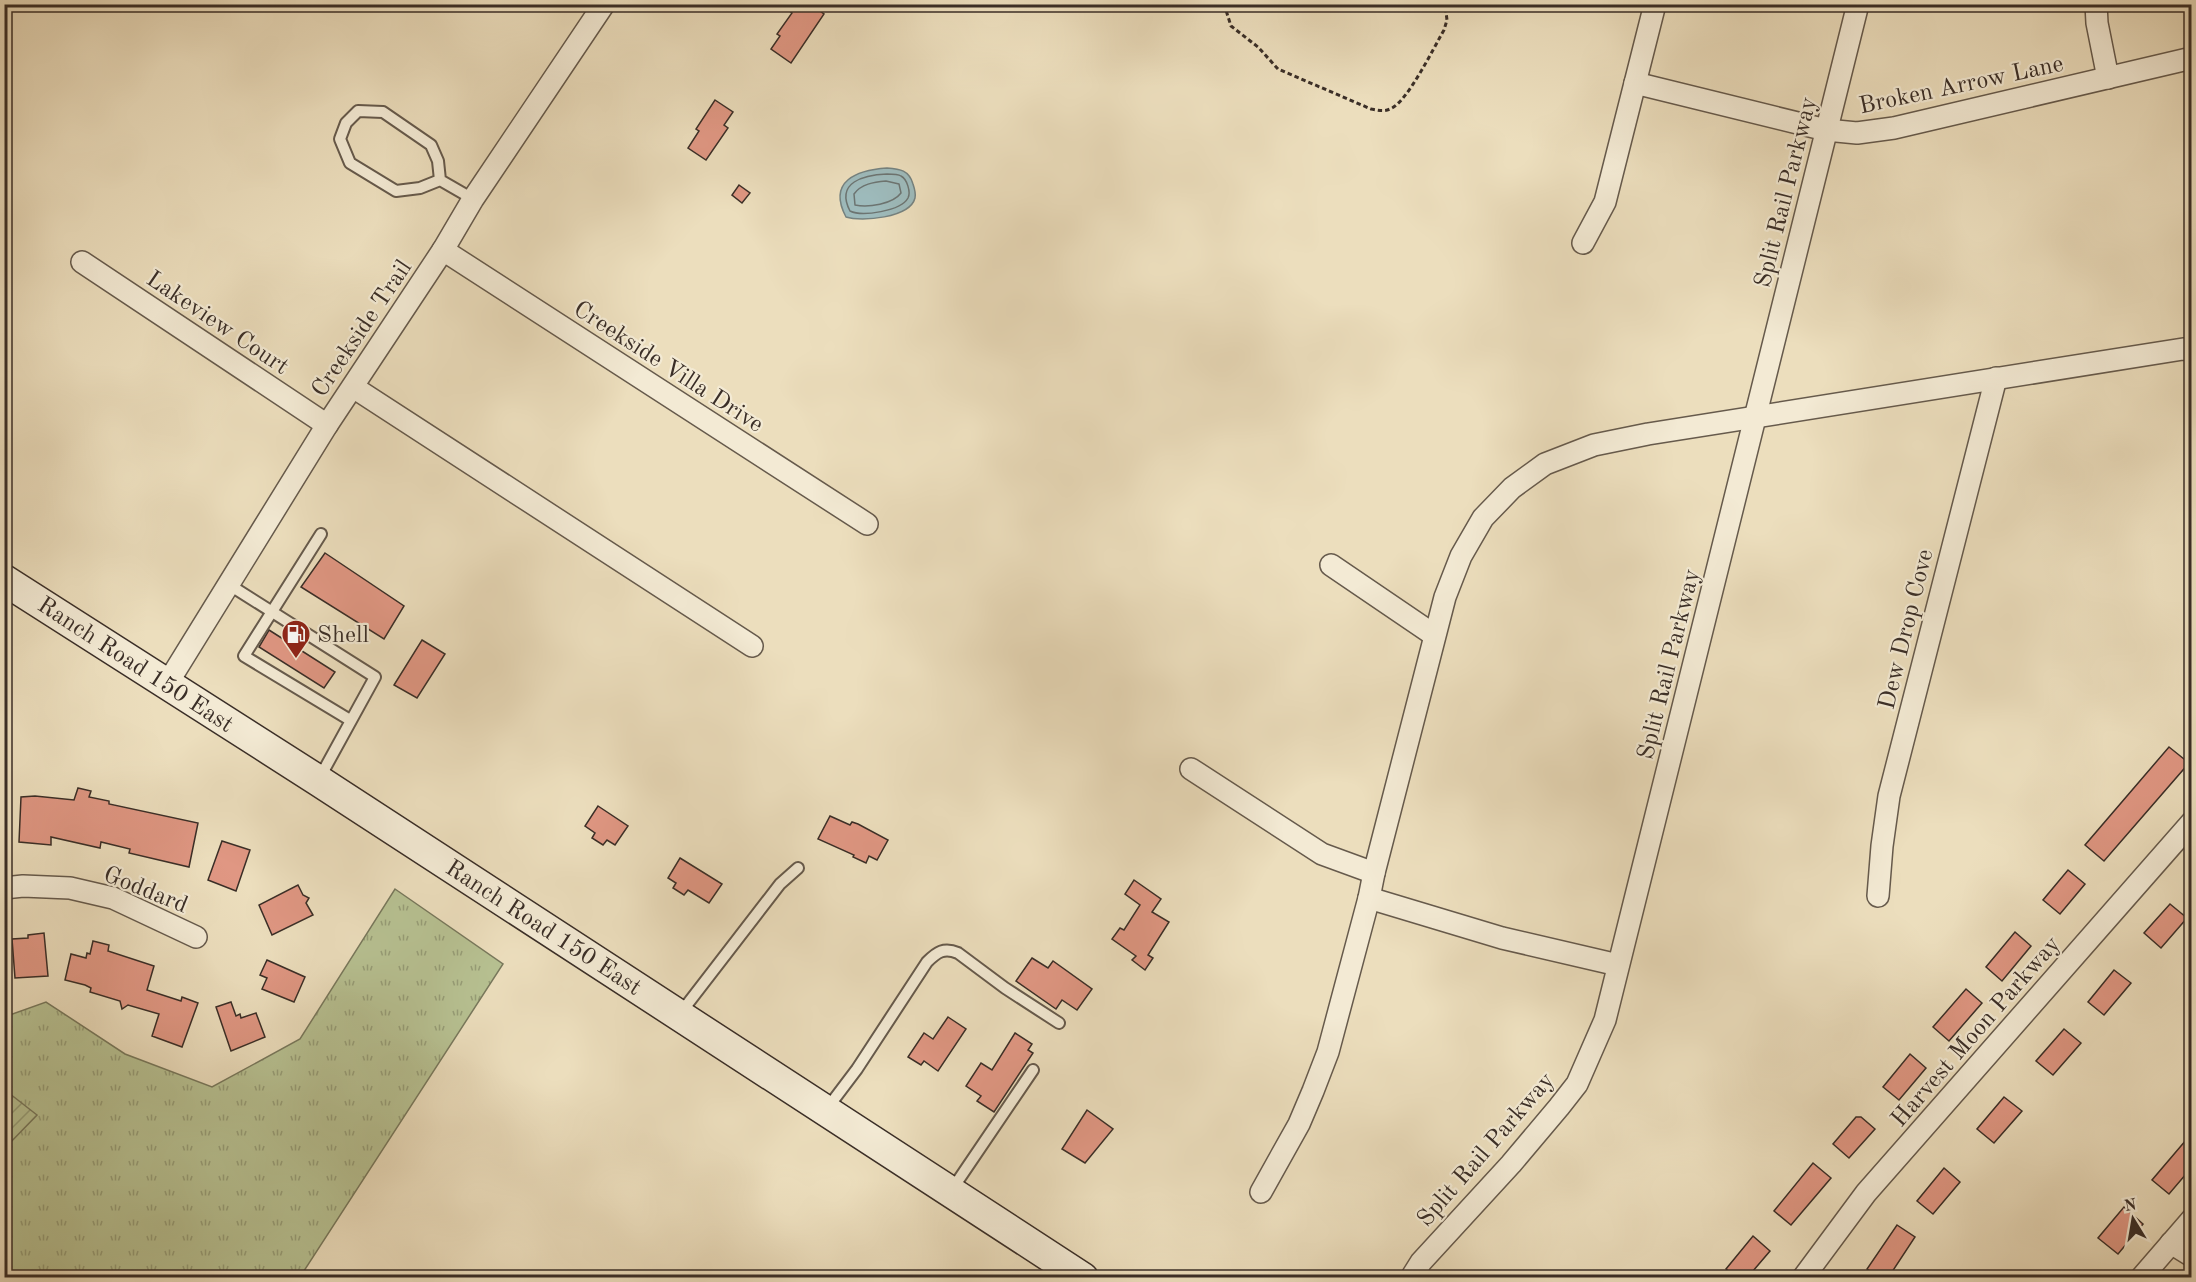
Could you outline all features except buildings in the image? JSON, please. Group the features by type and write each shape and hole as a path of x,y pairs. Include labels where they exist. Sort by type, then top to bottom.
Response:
{"main road":[{"name":"Ranch Road 150 East","path":"4,579 1083,1278"}],"street":[{"name":"Creekside Trail","path":"167,684 327,425 443,250 473,199 604,4"},
{"path":"1583,243 1605,202 1655,4"},
{"name":"Split Rail Parkway","path":"1411,1278 1420,1262 1511,1164 1559,1107 1576,1083 1605,1020 1858,4"},
{"path":"2096,4 2097,23 2108,78"},
{"name":"Broken Arrow Lane","path":"1635,83 1826,130 1857,133 1894,128 2192,58"},
{"name":"Creekside Villa Drive","path":"443,250 867,524"},
{"name":"Lakeview Court","path":"82,262 327,425"},
{"path":"1261,1192 1299,1124 1328,1052 1445,597 1461,556 1483,518 1512,488 1545,464 1594,445 1996,378 2183,349 2192,350"},
{"name":"Dew Drop Cove","path":"1878,896 1889,796 1996,378"},
{"path":"353,387 752,646"},
{"path":"1330,565 1434,635"},
{"path":"1191,768 1322,854 1374,873"},
{"name":"Harvest Moon Parkway","path":"1803,1278 1866,1193 2192,822"},
{"name":"Goddard","path":"4,888 23,886 70,888 113,898 196,937"},
{"path":"1369,898 1502,938 1618,965"},
{"path":"2141,1278 2192,1219"},
{"path":"2171,1243 2192,1256"}],"lane":[{"path":"358,111 383,112 431,145 438,161 441,180 420,188 396,191 350,163 340,139 346,123 358,111"},
{"path":"441,180 473,199"},
{"path":"321,534 244,656 350,720"},
{"path":"228,584 375,677 319,781"},
{"path":"679,1015 780,884 798,868"},
{"path":"826,1110 857,1069 927,962 942,950 951,949 958,952 1005,988 1059,1023"},
{"path":"950,1191 1033,1070"}],"path":[{"path":"1224,4 1231,26 1258,47 1278,69 1371,109 1381,111 1396,106 1410,89 1444,30 1447,20 1445,4"}],"green space":[{"path":"395,889 503,964 300,1277 5,1277 4,1017 46,1002 125,1054 212,1087 300,1039"},
{"path":"5,1090 37,1115 4,1148"}],"water":[{"path":"887,168 900,170 909,176 915,195 911,205 884,217 862,219 846,217 841,205 840,194 848,180 865,171"}],"place":[{"name":"Shell","path":"296,660"}]}
